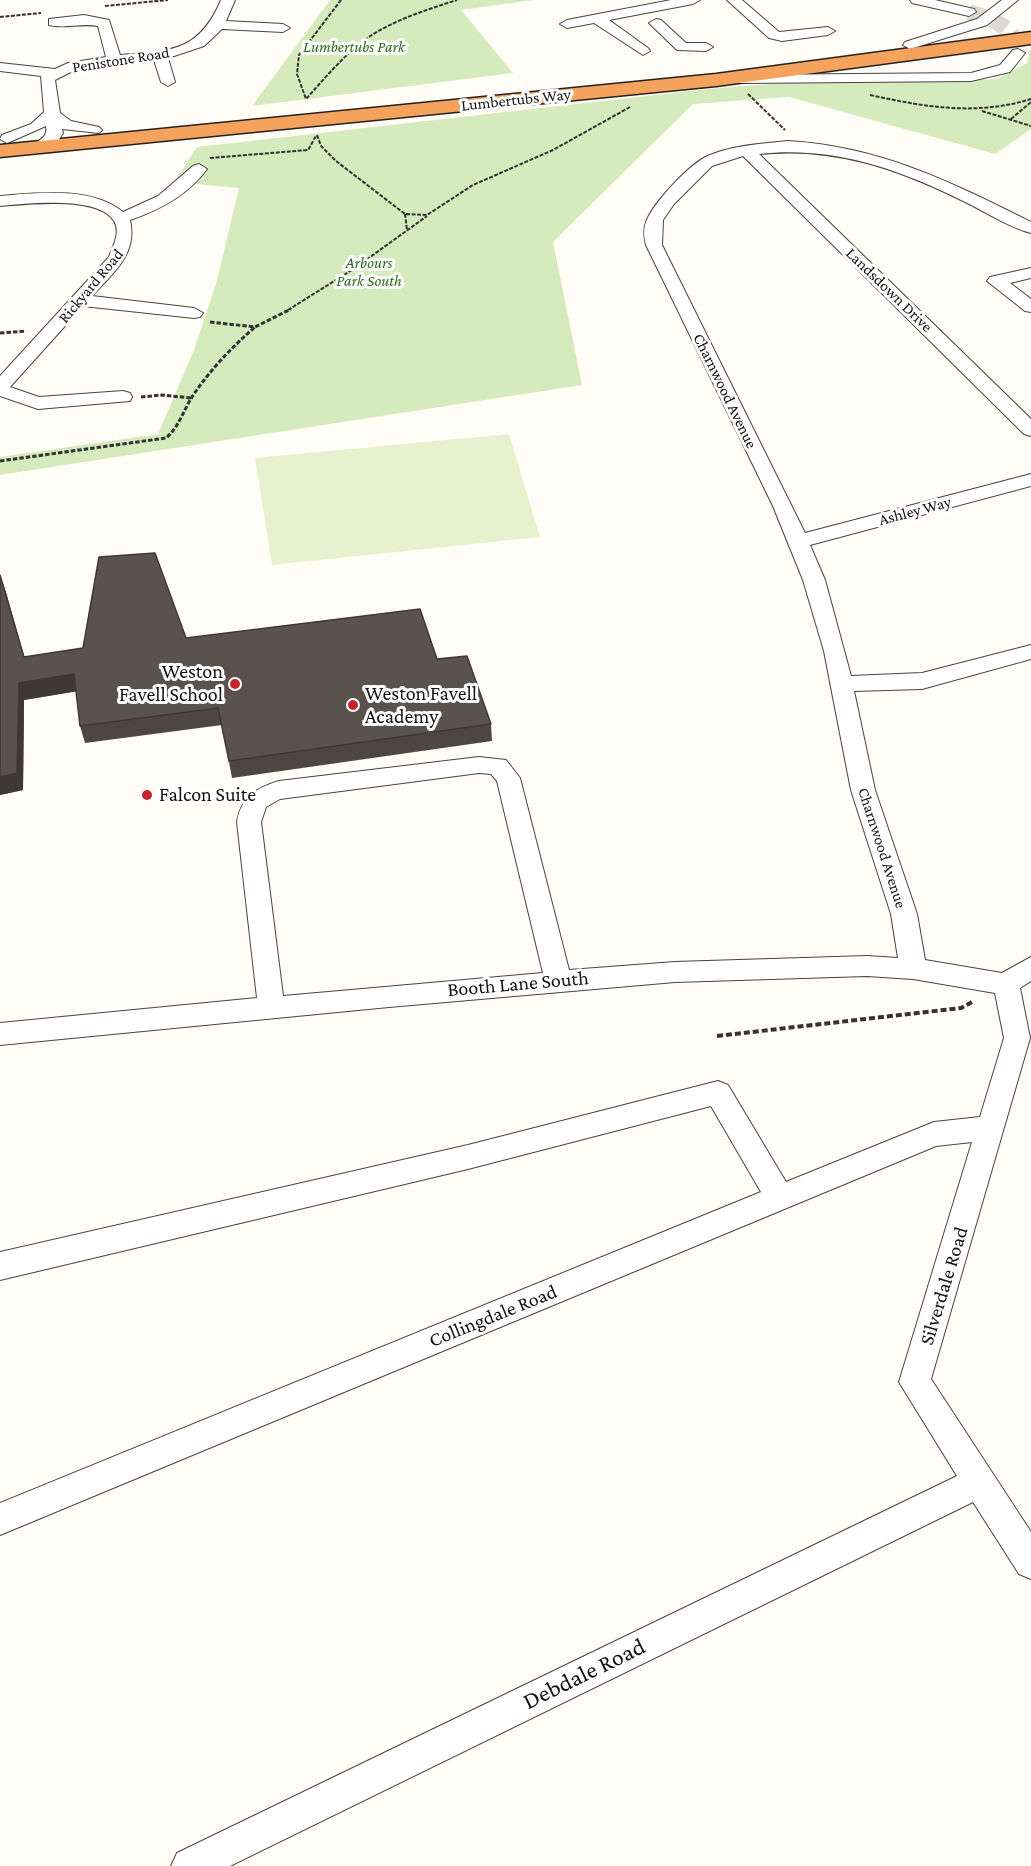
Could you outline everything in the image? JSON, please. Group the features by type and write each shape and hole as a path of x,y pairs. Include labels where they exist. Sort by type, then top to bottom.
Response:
{"highway":[{"name":"Lumbertubs Way","path":"49,131 94,130 719,68 910,45 1031,27"},
{"name":"Lumbertubs Way","path":"2,143 49,131 716,80 1031,38"}],"street":[{"path":"228,0 220,25 283,28"},
{"path":"734,0 774,35 782,37 828,31"},
{"path":"916,0 969,12"},
{"path":"567,24 598,11 634,5 686,1"},
{"path":"910,45 982,22 1006,2"},
{"path":"634,5 648,23 675,21"},
{"path":"598,11 642,51"},
{"path":"54,22 84,19 104,23 115,62"},
{"path":"656,23 682,47 706,46"},
{"name":"Penistone Road","path":"49,131 47,78 54,73 72,67 160,56 203,39 220,25"},
{"path":"716,80 971,77 1005,69 1015,62 1018,53"},
{"path":"160,56 168,82"},
{"path":"0,67 54,73"},
{"path":"2,143 36,127 49,131"},
{"name":"Charnwood Avenue","path":"913,969 903,914 863,790 842,684 823,606 799,541 651,236 654,218 697,171 718,158 747,151 799,144 824,146 913,172 1031,228"},
{"name":"Landsdown Drive","path":"747,151 1031,430"},
{"path":"121,218 176,194 199,169"},
{"name":"Rickyard Road","path":"0,201 37,197 72,197 103,206 121,218 127,230 125,243 117,258 0,389"},
{"path":"1031,273 996,281 1031,307"},
{"path":"80,300 194,313"},
{"path":"0,389 38,403 123,397"},
{"name":"Ashley Way","path":"799,541 1031,480"},
{"path":"842,684 922,681 1031,652"},
{"path":"271,1006 249,822 255,802 262,796 279,790 479,765 498,766 508,778 558,980"},
{"name":"Booth Lane South","path":"0,1034 271,1006 558,980 675,972 808,966 913,969 1006,984"},
{"path":"1031,967 1006,984 1031,1020"},
{"name":"Silverdale Road","path":"1006,984 1009,1008 1023,1051 991,1128 915,1382 1031,1562"},
{"path":"0,1266 468,1157 718,1092 780,1197"},
{"name":"Collingdale Road","path":"0,1519 934,1134 991,1128"},
{"name":"Debdale Road","path":"190,1866 979,1482"}],"path":[{"path":"341,0 329,18 304,45 298,60 295,70 306,99 337,64 378,31 405,18 457,0"},
{"path":"753,91 746,92 799,144"},
{"path":"870,95 946,108 978,110 1000,109 1031,101"},
{"path":"1011,120 1031,101"},
{"path":"0,461 166,438 174,433 191,398 230,347 255,327 329,285 473,185 553,150 637,104"},
{"path":"978,110 1031,126"},
{"path":"199,169 199,162 215,156 308,150 316,134 321,146 336,161 405,214 427,215"},
{"path":"405,214 407,230"},
{"path":"194,313 195,320 255,327"},
{"path":"123,397 162,395 191,398"},
{"path":"717,1036 961,1008 975,1000"}],"green space":[{"name":"Lumbertubs Park","path":"330,0 534,0 461,10 513,73 252,106"},
{"name":"Arbours Park South","path":"1031,46 1031,129 995,154 789,97 693,104 553,242 582,385 0,475 0,457 158,434 194,350 217,280 239,188 174,182 197,147 717,88 810,81 945,82 996,79 1027,63"},
{"path":"509,434 540,537 272,565 255,458"}],"building":[{"name":"Weston Favell School","path":"155,553 186,638 420,609 437,659 467,656 491,724 229,761 218,708 80,726 74,674 19,683 17,773 0,777 0,575 24,657 83,648 99,557"}],"tunnel":[{"path":"969,12 994,21 1008,30 1013,36 1018,53"}],"place":[{"name":"Weston Favell School","path":"235,684"},
{"name":"Weston Favell Academy","path":"353,705"},
{"name":"Falcon Suite","path":"147,795"}]}
